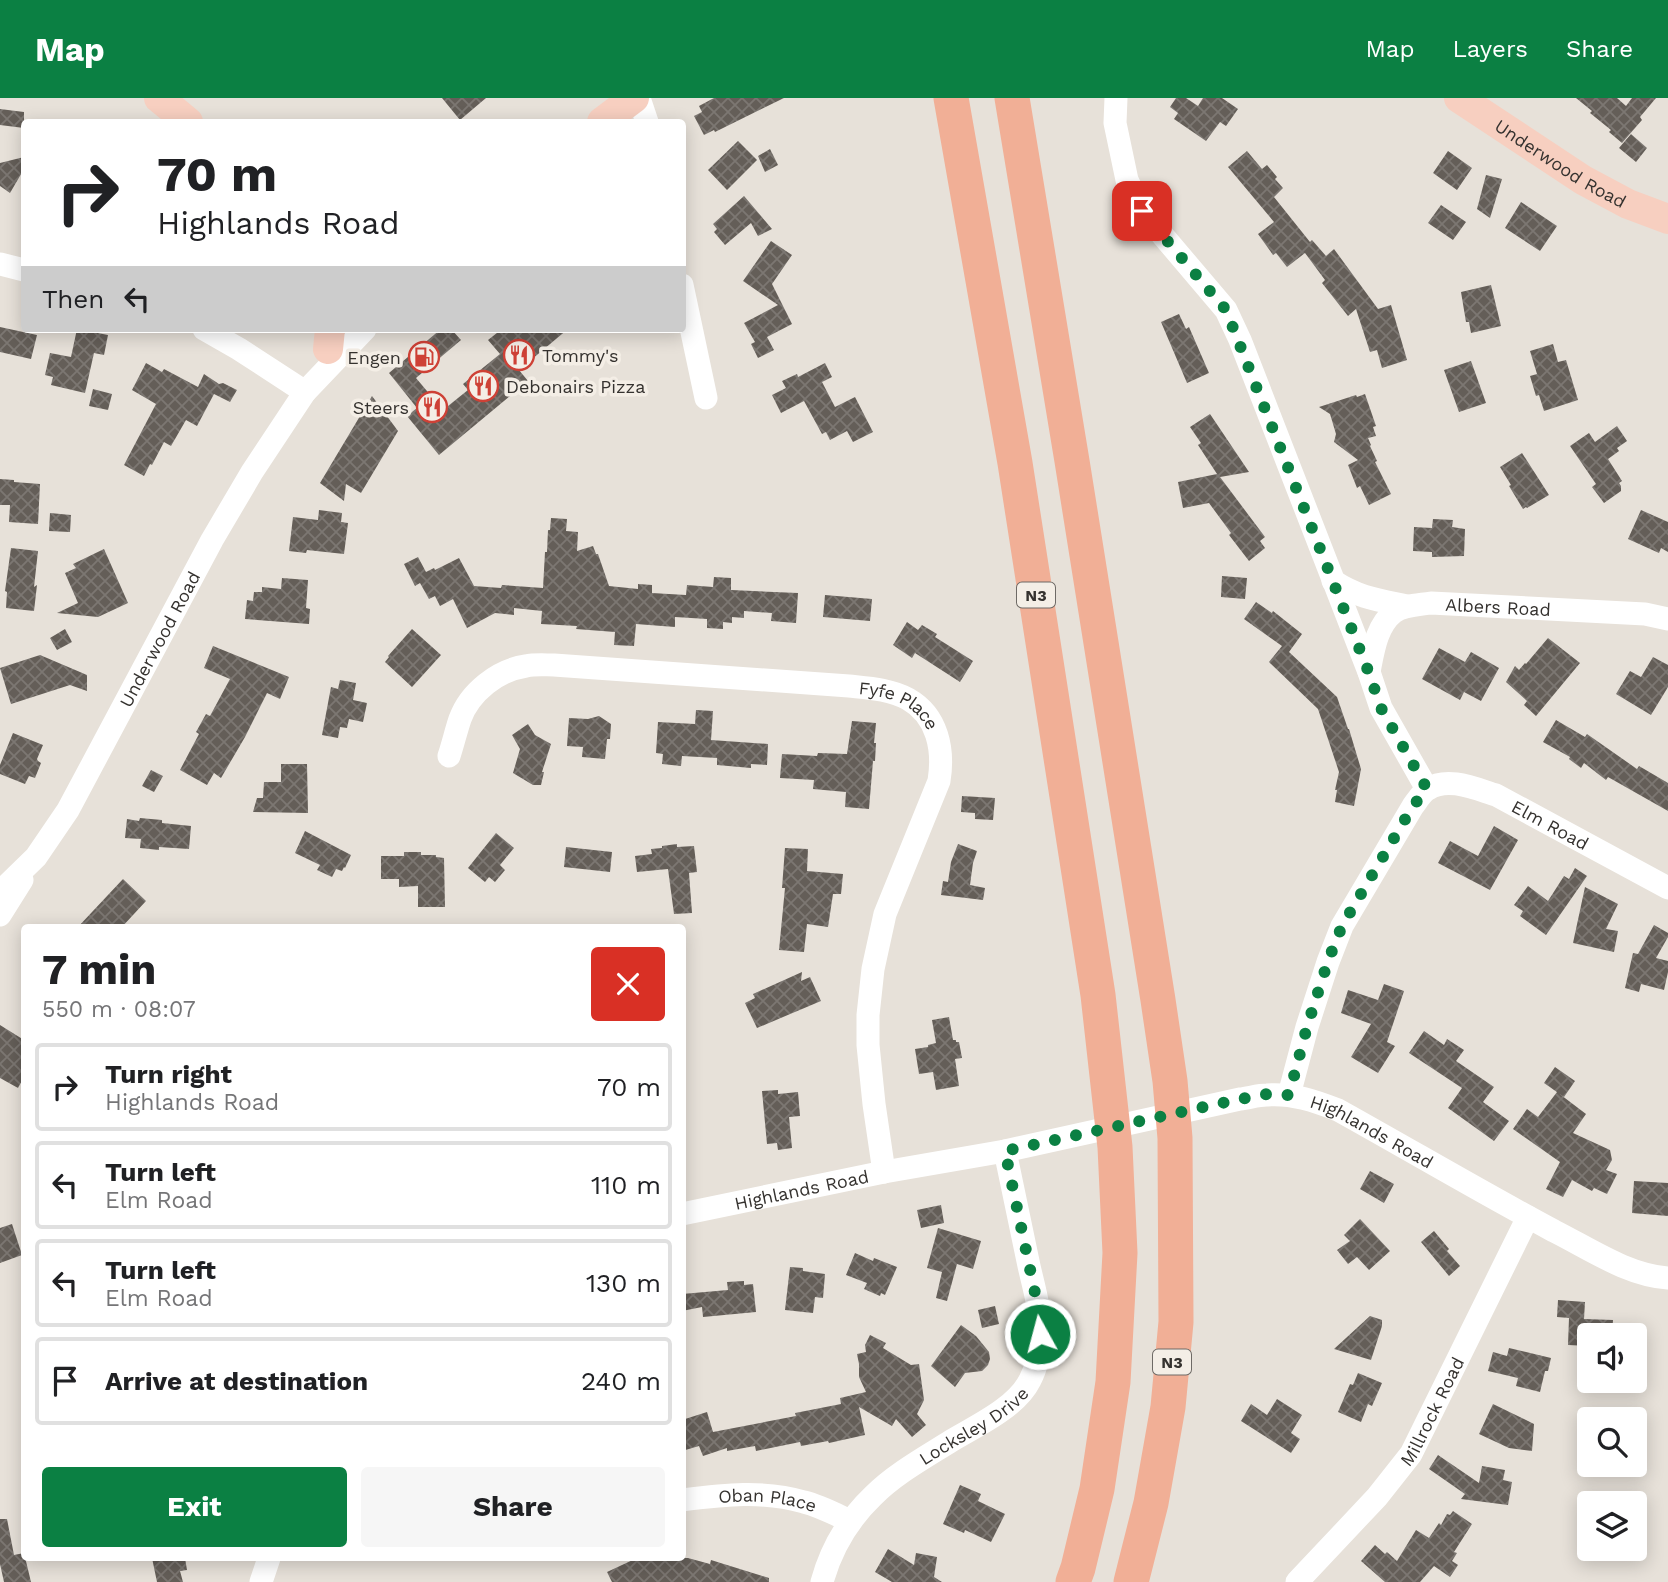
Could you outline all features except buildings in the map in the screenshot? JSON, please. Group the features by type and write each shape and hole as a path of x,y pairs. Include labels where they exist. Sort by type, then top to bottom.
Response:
{"highway":[{"name":"N3","path":"951,98 1016,463 1098,995 1115,1147 1120,1253 1113,1382 1097,1489 1073,1582"},
{"name":"N3","path":"1012,98 1170,1081 1175,1138 1176,1322 1168,1407 1151,1503 1131,1582"}],"main road":[{"path":"159,98 184,119"},
{"path":"606,119 636,98"},
{"name":"Underwood Road","path":"1459,98 1583,180 1628,204 1668,219"}],"street":[{"path":"636,98 646,119"},
{"path":"1116,98 1115,123 1127,180 1142,211 1226,310 1381,708 1427,789 1413,806 1342,926 1311,1014 1289,1095"},
{"path":"0,264 21,269"},
{"path":"686,304 706,398"},
{"path":"211,333 309,387"},
{"name":"Underwood Road","path":"309,387 361,333"},
{"name":"Underwood Road","path":"0,892 36,857 68,810 219,529 252,472 309,387 334,336"},
{"name":"Albers Road","path":"1333,581 1350,592 1367,598 1408,606 1431,603 1520,607 1645,614 1668,619"},
{"path":"1369,673 1380,630 1394,612 1408,606"},
{"name":"Fyfe Place","path":"449,756 461,716 472,698 484,685 504,672 526,666 554,665 849,686 895,694 920,708 936,732 942,762 939,781 885,914 873,969 868,1015 867,1045 884,1172"},
{"name":"Elm Road","path":"1427,789 1444,784 1467,786 1496,795 1668,888"},
{"path":"0,915 36,857"},
{"name":"Highlands Road","path":"686,1213 884,1172 1005,1151 1240,1099 1268,1094 1289,1095 1338,1110 1615,1263 1642,1273 1668,1278"},
{"name":"Locksley Drive","path":"822,1582 836,1545 850,1521 873,1496 929,1454 997,1414 1018,1396 1030,1381 1037,1360 1040,1334 1038,1307 1005,1151"},
{"name":"Millrock Road","path":"1297,1582 1377,1497 1411,1454 1528,1217"},
{"name":"Oban Place","path":"686,1500 760,1494 804,1502 850,1521"},
{"path":"261,1582 268,1561"}],"place":[{"name":"Tommy's","path":"519,355"},
{"name":"Engen","path":"424,357"},
{"name":"Debonairs Pizza","path":"483,386"},
{"name":"Steers","path":"432,407"}],"route":[{"path":"1040,1334 1038,1307 1005,1151 1240,1099 1268,1094 1289,1095 1307,1027 1342,926 1413,806 1427,789 1381,708 1226,310 1142,211"}]}
